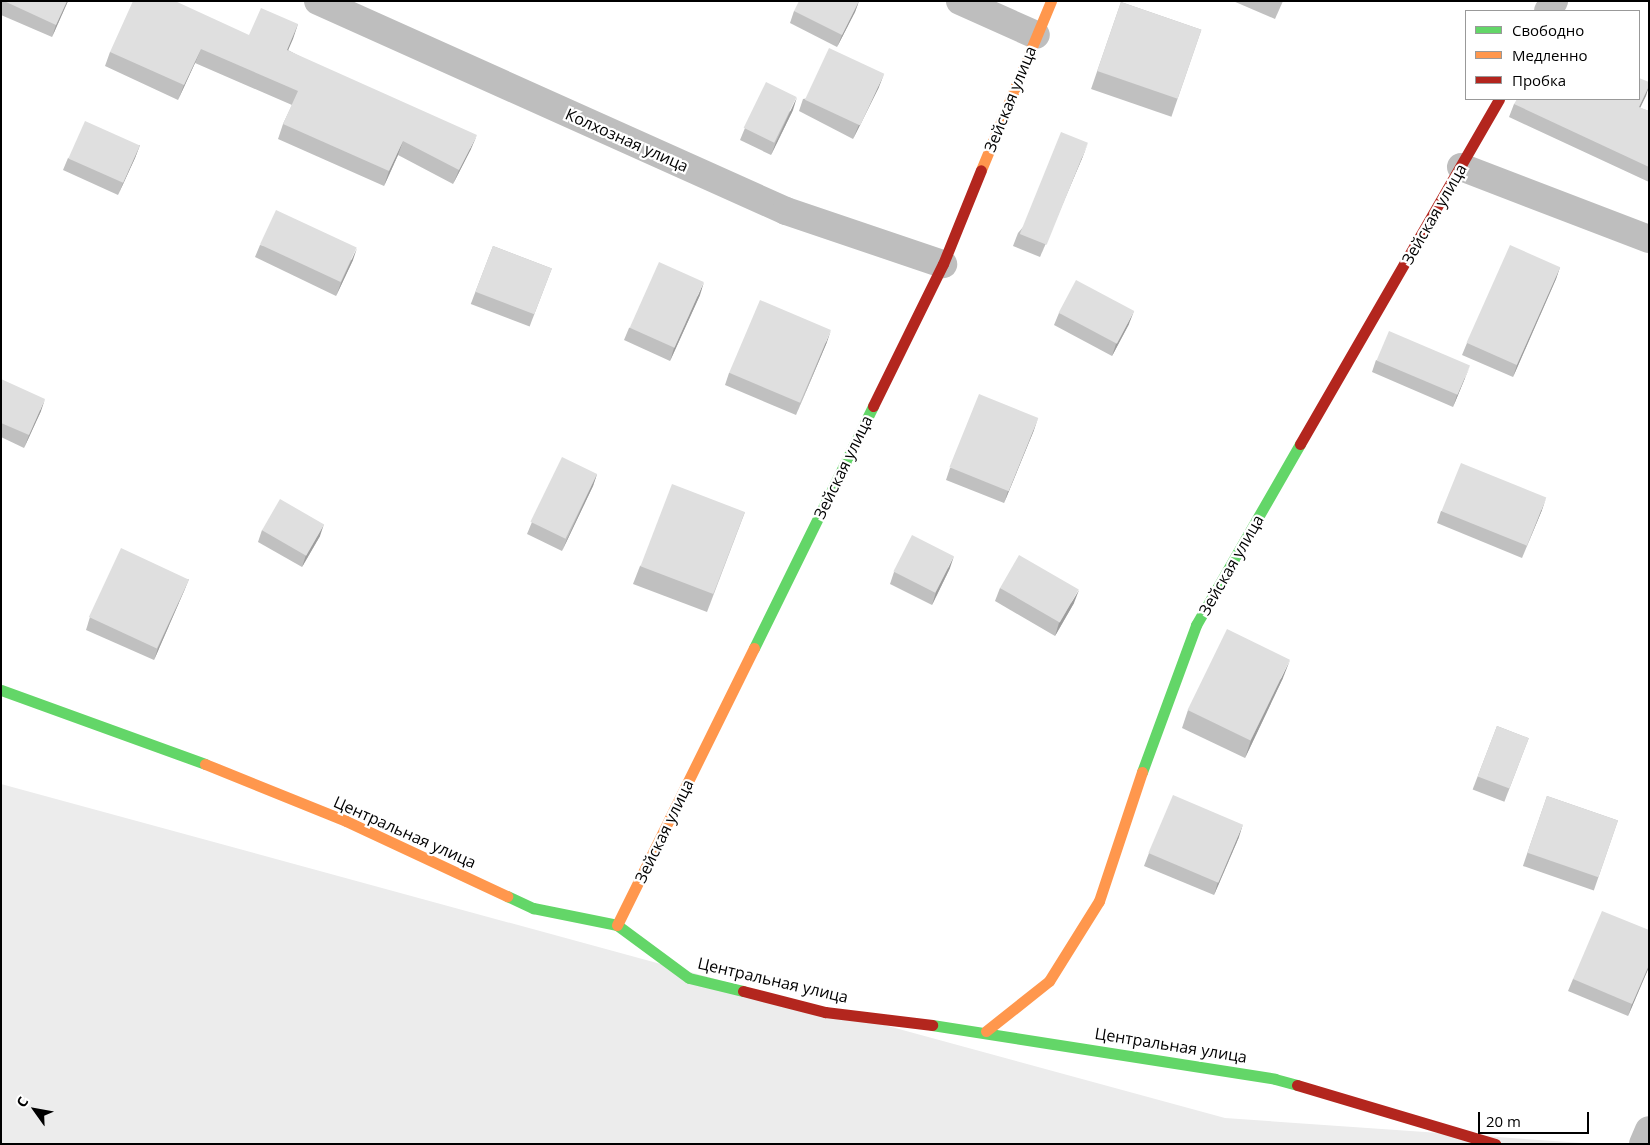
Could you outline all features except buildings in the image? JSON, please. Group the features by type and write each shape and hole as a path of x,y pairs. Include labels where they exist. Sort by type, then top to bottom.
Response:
{"street":[{"name":"Колхозная улица","path":"318,1 786,211 943,264"},
{"path":"960,1 1036,35"},
{"name":"Зейская улица","path":"618,925 943,264 1050,1"},
{"name":"Зейская улица","path":"986,1031 1049,981 1099,901 1130,805 1196,625 1498,100"},
{"path":"1461,167 1649,239"},
{"name":"Центральная улица","path":"1,690 200,762 346,821 533,908 618,925 689,978 825,1012 986,1031 1275,1079 1495,1144"},
{"path":"1643,1144 1649,1130"}],"shaded area":[{"path":"1,784 1225,1118 1597,1144 1,1144"}],"traffic: fast":[{"path":"754,648 873,406"},
{"path":"1142,772 1196,625 1300,444"},
{"path":"1,690 205,764"},
{"path":"507,896 533,908 617,925 689,978 743,991"},
{"path":"932,1025 1275,1079 1297,1085"}],"traffic: slow":[{"path":"981,170 1051,1"},
{"path":"617,925 754,648"},
{"path":"205,764 346,821 507,896"},
{"path":"986,1031 1049,981 1099,901 1142,772"}],"traffic: jam":[{"path":"1300,444 1498,100"},
{"path":"873,406 943,264 981,170"},
{"path":"743,991 825,1012 932,1025"},
{"path":"1297,1085 1495,1144"}]}
